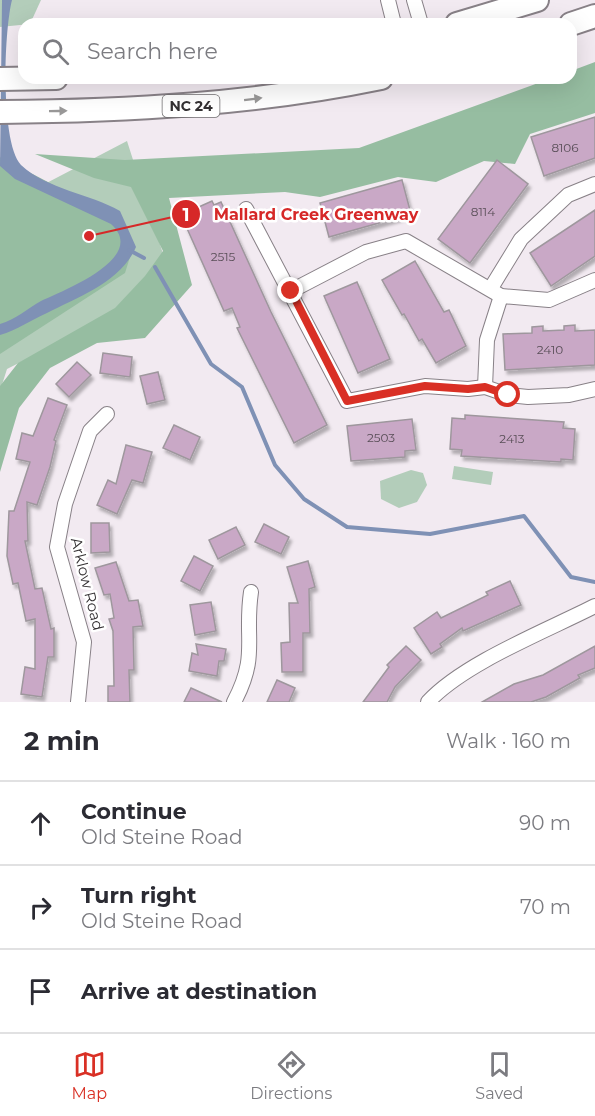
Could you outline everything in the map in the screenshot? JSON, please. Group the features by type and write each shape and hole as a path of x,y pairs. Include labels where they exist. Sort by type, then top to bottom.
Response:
{"main road":[{"path":"477,18 537,0"},
{"path":"577,22 595,16"},
{"path":"0,79 18,79"},
{"name":"NC 24","path":"0,112 140,110 217,104 343,84"}],"street":[{"path":"388,0 392,18"},
{"path":"414,0 419,18"},
{"path":"485,387 487,340 496,292 521,239 568,195 595,184"},
{"path":"246,209 347,401 425,386 468,389 485,387 508,395 528,397 569,395 595,389"},
{"path":"291,291 366,252 406,241 496,292 549,300 592,285"},
{"name":"Arklow Road","path":"78,702 84,642 57,547 57,535 90,431 107,414"},
{"path":"234,702 248,672 250,660 251,592"},
{"path":"428,702 446,684 469,670 595,606"}],"green space":[{"path":"0,0 41,0 33,18 18,18 18,25 0,27"},
{"path":"595,62 595,113 530,134 515,164 484,161 436,182 398,177 320,197 285,192 169,198 192,285 145,338 97,343 50,368 19,408 0,472 0,386 18,363 115,308 145,276 163,251 131,187 94,178 35,154 125,160 359,148 535,84 577,84 577,69"},
{"path":"127,141 173,285 7,369 0,391 0,306 37,188"},
{"path":"0,157 94,206 134,244 125,273 0,354"},
{"path":"454,466 493,472 491,485 452,479"},
{"path":"411,470 423,473 427,485 417,502 399,508 381,499 380,481"}],"water":[{"path":"2,0 12,0 7,36 6,86 7,111 14,153 21,165 44,180 120,211 136,247 120,270 98,287 0,335 0,324 82,281 111,261 119,249 120,237 111,224 15,179 0,166"}],"building":[{"path":"595,117 595,158 544,176 531,137"},
{"path":"497,160 528,184 470,263 438,239"},
{"path":"402,180 411,214 329,237 320,203"},
{"path":"212,201 214,205 221,202 271,312 327,425 294,443 237,328 240,327 232,308 224,311 181,215"},
{"path":"595,210 595,256 551,286 530,253"},
{"path":"415,261 444,312 449,310 466,346 436,363 422,339 419,341 404,314 402,315 382,280"},
{"path":"357,282 390,359 358,373 324,296"},
{"path":"575,325 575,331 595,330 595,365 505,370 503,334 532,333 532,327 543,326 543,331 564,330 564,326"},
{"path":"103,353 132,357 130,377 100,373"},
{"path":"77,362 91,375 69,397 56,384"},
{"path":"158,372 165,400 147,404 140,376"},
{"path":"48,398 67,405 54,440 56,441 50,467 37,505 27,502 28,541 25,541 35,589 42,588 51,629 54,628 54,657 48,657 42,697 21,694 25,667 35,669 35,619 26,621 18,583 13,584 7,556 9,511 14,511 30,462 16,459 22,433 33,436"},
{"path":"465,415 564,422 563,428 575,429 573,460 561,459 561,462 461,456 462,450 450,449 452,418 465,419"},
{"path":"412,419 416,450 405,451 405,457 351,461 347,426"},
{"path":"174,425 200,437 190,460 163,448"},
{"path":"126,445 152,452 143,483 132,480 117,514 97,505 108,480 116,484"},
{"path":"91,523 109,523 110,552 91,553"},
{"path":"264,524 289,537 281,554 255,542"},
{"path":"236,527 245,545 218,559 209,540"},
{"path":"194,556 213,566 200,591 181,581"},
{"path":"308,561 315,587 309,589 310,633 303,633 303,672 282,672 281,643 290,642 289,603 298,603 287,567"},
{"path":"116,562 129,601 138,600 143,626 133,627 134,670 129,670 130,702 108,702 108,686 114,686 113,631 109,619 114,618 110,594 104,595 95,568"},
{"path":"510,581 521,605 463,631 462,628 440,644 442,647 431,654 414,628 437,612 441,618 488,595 486,592"},
{"path":"211,602 216,631 195,635 190,605"},
{"path":"196,644 226,649 224,661 219,661 217,676 189,671 192,653 198,655"},
{"path":"406,646 421,660 395,687 387,702 363,702 389,667 387,665"},
{"path":"595,646 595,668 578,675 580,678 546,697 531,702 482,702 514,684 543,675"},
{"path":"277,680 295,688 289,702 267,702"},
{"path":"191,688 222,702 184,702"}],"waterway":[{"path":"129,250 144,258"},
{"path":"155,267 211,364 242,387 275,465 304,499 347,527 430,534 524,516 571,577 595,582"}],"place":[{"name":"Mallard Creek Greenway","path":"89,236"}],"route":[{"path":"291,291 347,401 425,386 468,389 485,387 508,395"}]}
